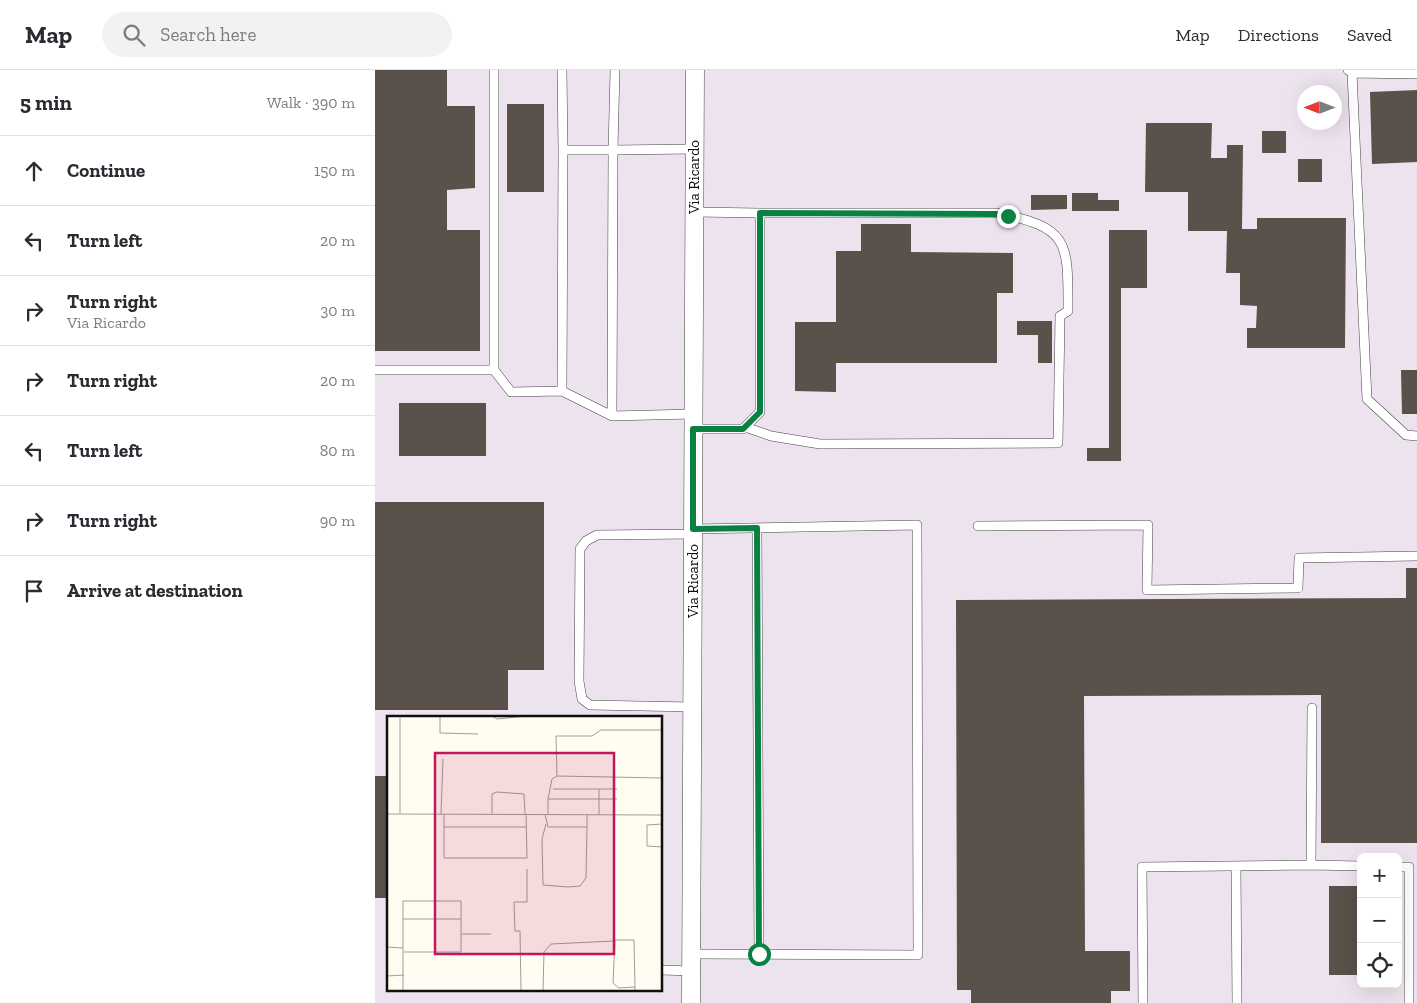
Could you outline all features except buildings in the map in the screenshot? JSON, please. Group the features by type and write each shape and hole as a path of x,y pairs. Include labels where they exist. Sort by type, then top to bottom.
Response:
{"street":[{"name":"Via Ricardo","path":"691,1003 695,70"}],"lane":[{"path":"494,70 494,370 511,392 562,391 612,416 693,422 743,429 760,412 760,213"},
{"path":"562,391 563,70"},
{"path":"612,416 615,70"},
{"path":"1417,74 1350,71 1367,398 1406,435 1417,436"},
{"path":"563,150 695,149"},
{"path":"694,212 995,214 1025,219 1050,230 1066,250 1068,265 1068,311 1059,316 1058,443 820,444 771,436 745,427"},
{"path":"375,370 494,370"},
{"path":"663,969 692,962 759,954 918,955 917,525 757,528 597,535 585,541 579,549 579,672 582,699 590,706 693,707"},
{"path":"978,526 1147,525 1147,590 1298,588 1299,558 1417,556"},
{"path":"757,528 759,954"},
{"path":"1311,865 1312,708"},
{"path":"1235,866 1237,1003"},
{"path":"1143,1003 1143,867 1357,866"},
{"path":"1402,867 1409,867 1409,1003"}],"shaded area":[{"path":"375,70 1417,70 1417,1003 375,1003"}],"route":[{"path":"759,954 757,528 693,529 693,429 743,429 760,412 760,213 995,214 1008,216"}]}
